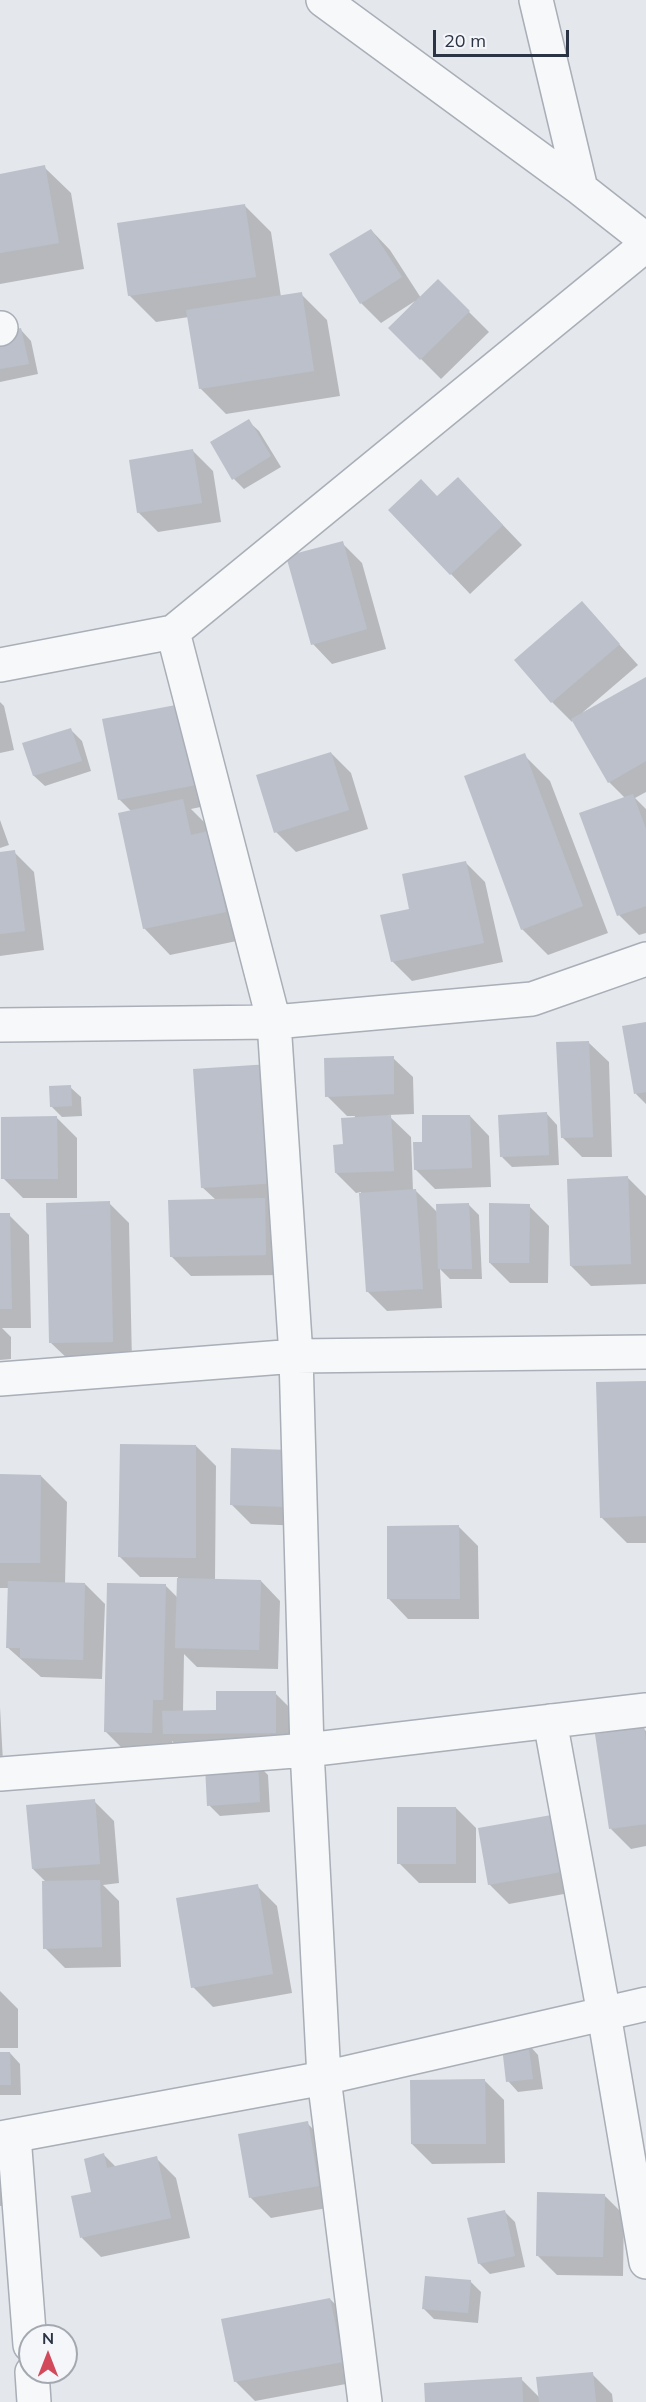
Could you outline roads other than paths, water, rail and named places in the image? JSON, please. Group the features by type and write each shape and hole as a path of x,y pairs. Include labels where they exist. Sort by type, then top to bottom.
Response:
{"street":[{"path":"323,0 581,189 646,240"},
{"path":"536,0 581,189"},
{"path":"0,665 173,632 646,245"},
{"path":"173,632 274,1022 296,1356 307,1750 324,2078 365,2402"},
{"path":"0,1025 274,1022 532,999 646,959"},
{"path":"0,1379 296,1356 646,1352"},
{"path":"0,1774 307,1750 646,1710"},
{"path":"550,1721 604,2014 646,2262"},
{"path":"28,2324 7,2137 324,2078 646,2004"},
{"path":"33,2384 34,2402"}]}
